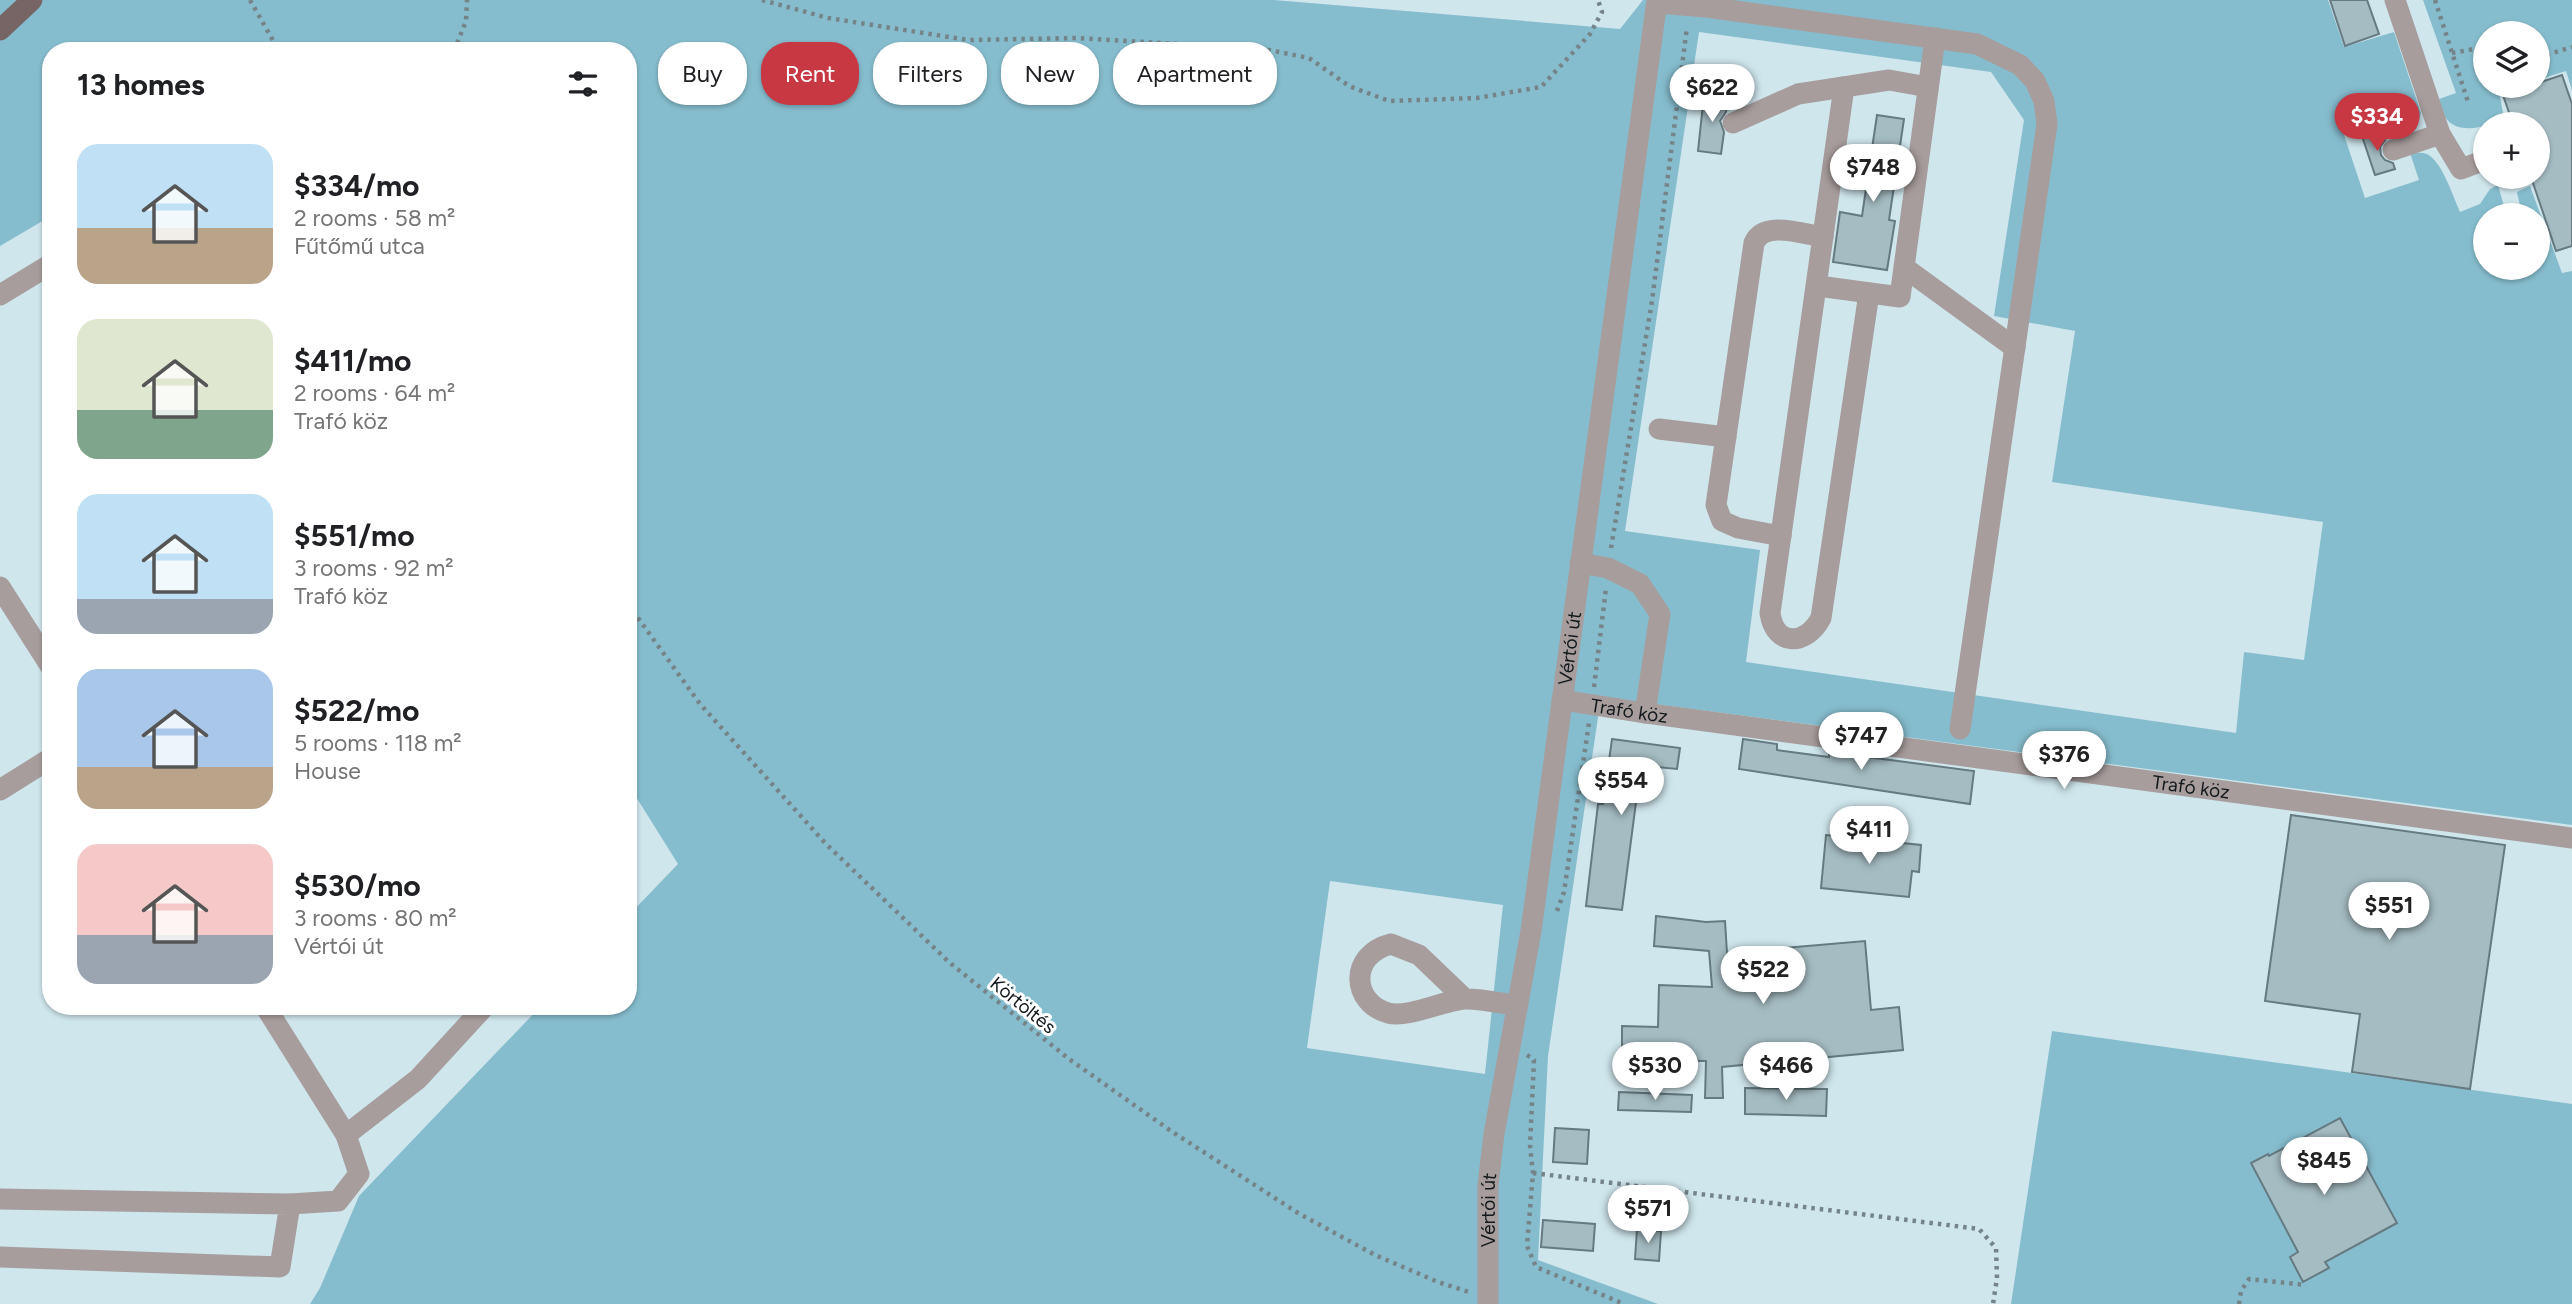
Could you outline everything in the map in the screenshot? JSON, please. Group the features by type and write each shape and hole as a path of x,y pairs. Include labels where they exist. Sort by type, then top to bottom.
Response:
{"main road":[{"path":"0,30 32,0"}],"street":[{"path":"2395,0 2440,134 2461,169 2473,164"},
{"path":"1657,2 1977,44 2020,65 2035,81 2044,102 2047,124 1960,729"},
{"name":"Vértói út","path":"1488,1301 1488,1185 1494,1134 1531,931 1657,2"},
{"path":"1818,286 1900,297 1935,38"},
{"path":"1733,123 1798,94 1889,80 1928,87"},
{"path":"1844,87 1770,613 1778,632 1789,638 1801,639 1815,629 1821,618 1869,293"},
{"path":"2393,150 2440,134"},
{"path":"1781,536 1738,528 1722,521 1716,505 1757,235 1763,231 1778,230 1823,237"},
{"path":"1905,268 2015,348"},
{"path":"0,295 42,269"},
{"path":"1659,429 1726,438"},
{"path":"1580,563 1608,568 1640,584 1660,614 1645,713"},
{"path":"0,587 42,653"},
{"name":"Trafó köz","path":"1562,700 2572,838"},
{"path":"0,790 42,764"},
{"path":"1465,999 1419,955 1403,947 1391,944 1379,947 1364,960 1360,970 1363,990 1371,1002 1388,1013 1400,1013 1465,999 1518,1005"},
{"path":"0,1199 290,1204 338,1200 359,1174 346,1135 271,1015"},
{"path":"346,1135 418,1079 477,1015"},
{"path":"0,1258 280,1267 290,1204"}],"path":[{"path":"250,0 274,42"},
{"path":"458,42 466,21 467,0"},
{"path":"762,0 828,18 968,40 1076,38 1264,49 1309,58 1349,86 1390,102 1477,98 1541,87 1590,34 1602,12 1598,0"},
{"path":"2435,0 2469,102"},
{"path":"1564,892 1592,705 1608,568 1652,301 1690,5"},
{"path":"2550,54 2572,47"},
{"path":"2452,53 2473,49"},
{"name":"Körtöltés","path":"637,616 700,704 827,844 950,963 1047,1042 1171,1131 1298,1213 1375,1255 1488,1301"},
{"path":"1510,1044 1535,1060 1530,1146 1533,1173 1527,1246 1536,1267 1624,1304"},
{"path":"1533,1173 1979,1229 1996,1248 1997,1278 1993,1304"},
{"path":"2239,1304 2241,1291 2249,1279 2306,1285"}],"shaded area":[{"path":"0,0 1274,0 1620,29 1643,0 2328,0 2344,47 2394,32 2421,113 2416,129 2404,136 2390,93 2336,111 2365,198 2419,180 2410,153 2425,153 2438,164 2460,212 2473,207 2473,280 2550,280 2550,240 2562,273 2572,271 2572,825 1601,697 1548,1056 1538,1260 1658,1304 310,1304 320,1288 359,1196 532,1015 637,1015 637,907 678,864 637,798 637,42 42,42 42,221 0,246","holes":["1699,32 1991,72 2024,120 1994,316 2075,331 2052,482 2323,522 2304,660 2244,652 2236,733 1746,662 1760,550 1625,531","1330,881 1503,905 1485,1074 1307,1048"]},
{"path":"2423,0 2572,0 2572,90 2566,71 2550,76 2550,21 2473,21 2473,98 2500,98 2503,112 2473,112 2473,128 2456,126 2449,122 2443,113 2439,99 2456,93"},
{"path":"2490,189 2499,189 2503,203 2481,203"},
{"path":"2531,189 2536,203 2519,203 2517,192"},
{"path":"2052,1031 2572,1104 2572,1304 2011,1304"}],"building":[{"path":"2330,0 2367,0 2379,34 2345,46"},
{"path":"2562,75 2572,104 2572,246 2556,251 2550,233 2550,203 2540,203 2535,189 2550,189 2550,112 2509,112 2504,98 2550,98 2550,79"},
{"path":"1704,95 1728,98 1726,112 1720,121 1724,132 1721,154 1698,151"},
{"path":"1877,115 1904,119 1889,220 1895,221 1887,270 1833,262 1840,212 1862,216"},
{"path":"2381,130 2385,140 2380,147 2381,155 2393,163 2395,169 2375,175 2362,136"},
{"path":"1612,739 1680,748 1677,769 1657,767 1656,781 1639,779 1622,910 1586,906 1598,804 1603,804"},
{"path":"1743,739 1777,744 1777,750 1829,757 1829,752 1974,771 1970,804 1739,769"},
{"path":"2291,815 2505,845 2470,1089 2352,1072 2360,1014 2265,1001"},
{"path":"1826,835 1921,845 1919,872 1912,871 1909,897 1821,888"},
{"path":"1656,916 1706,922 1725,921 1727,953 1865,941 1871,1010 1899,1007 1903,1050 1722,1067 1723,1098 1705,1098 1706,1061 1622,1060 1622,1026 1658,1027 1659,985 1712,987 1709,951 1654,946"},
{"path":"1745,1088 1827,1089 1826,1116 1745,1114"},
{"path":"1619,1092 1692,1095 1691,1112 1618,1110"},
{"path":"2340,1118 2397,1223 2325,1262 2329,1268 2303,1282 2290,1257 2298,1252 2251,1163"},
{"path":"1555,1128 1589,1130 1587,1164 1553,1162"},
{"path":"1543,1220 1595,1224 1593,1251 1541,1247"},
{"path":"1637,1229 1661,1231 1659,1261 1635,1259"}]}
